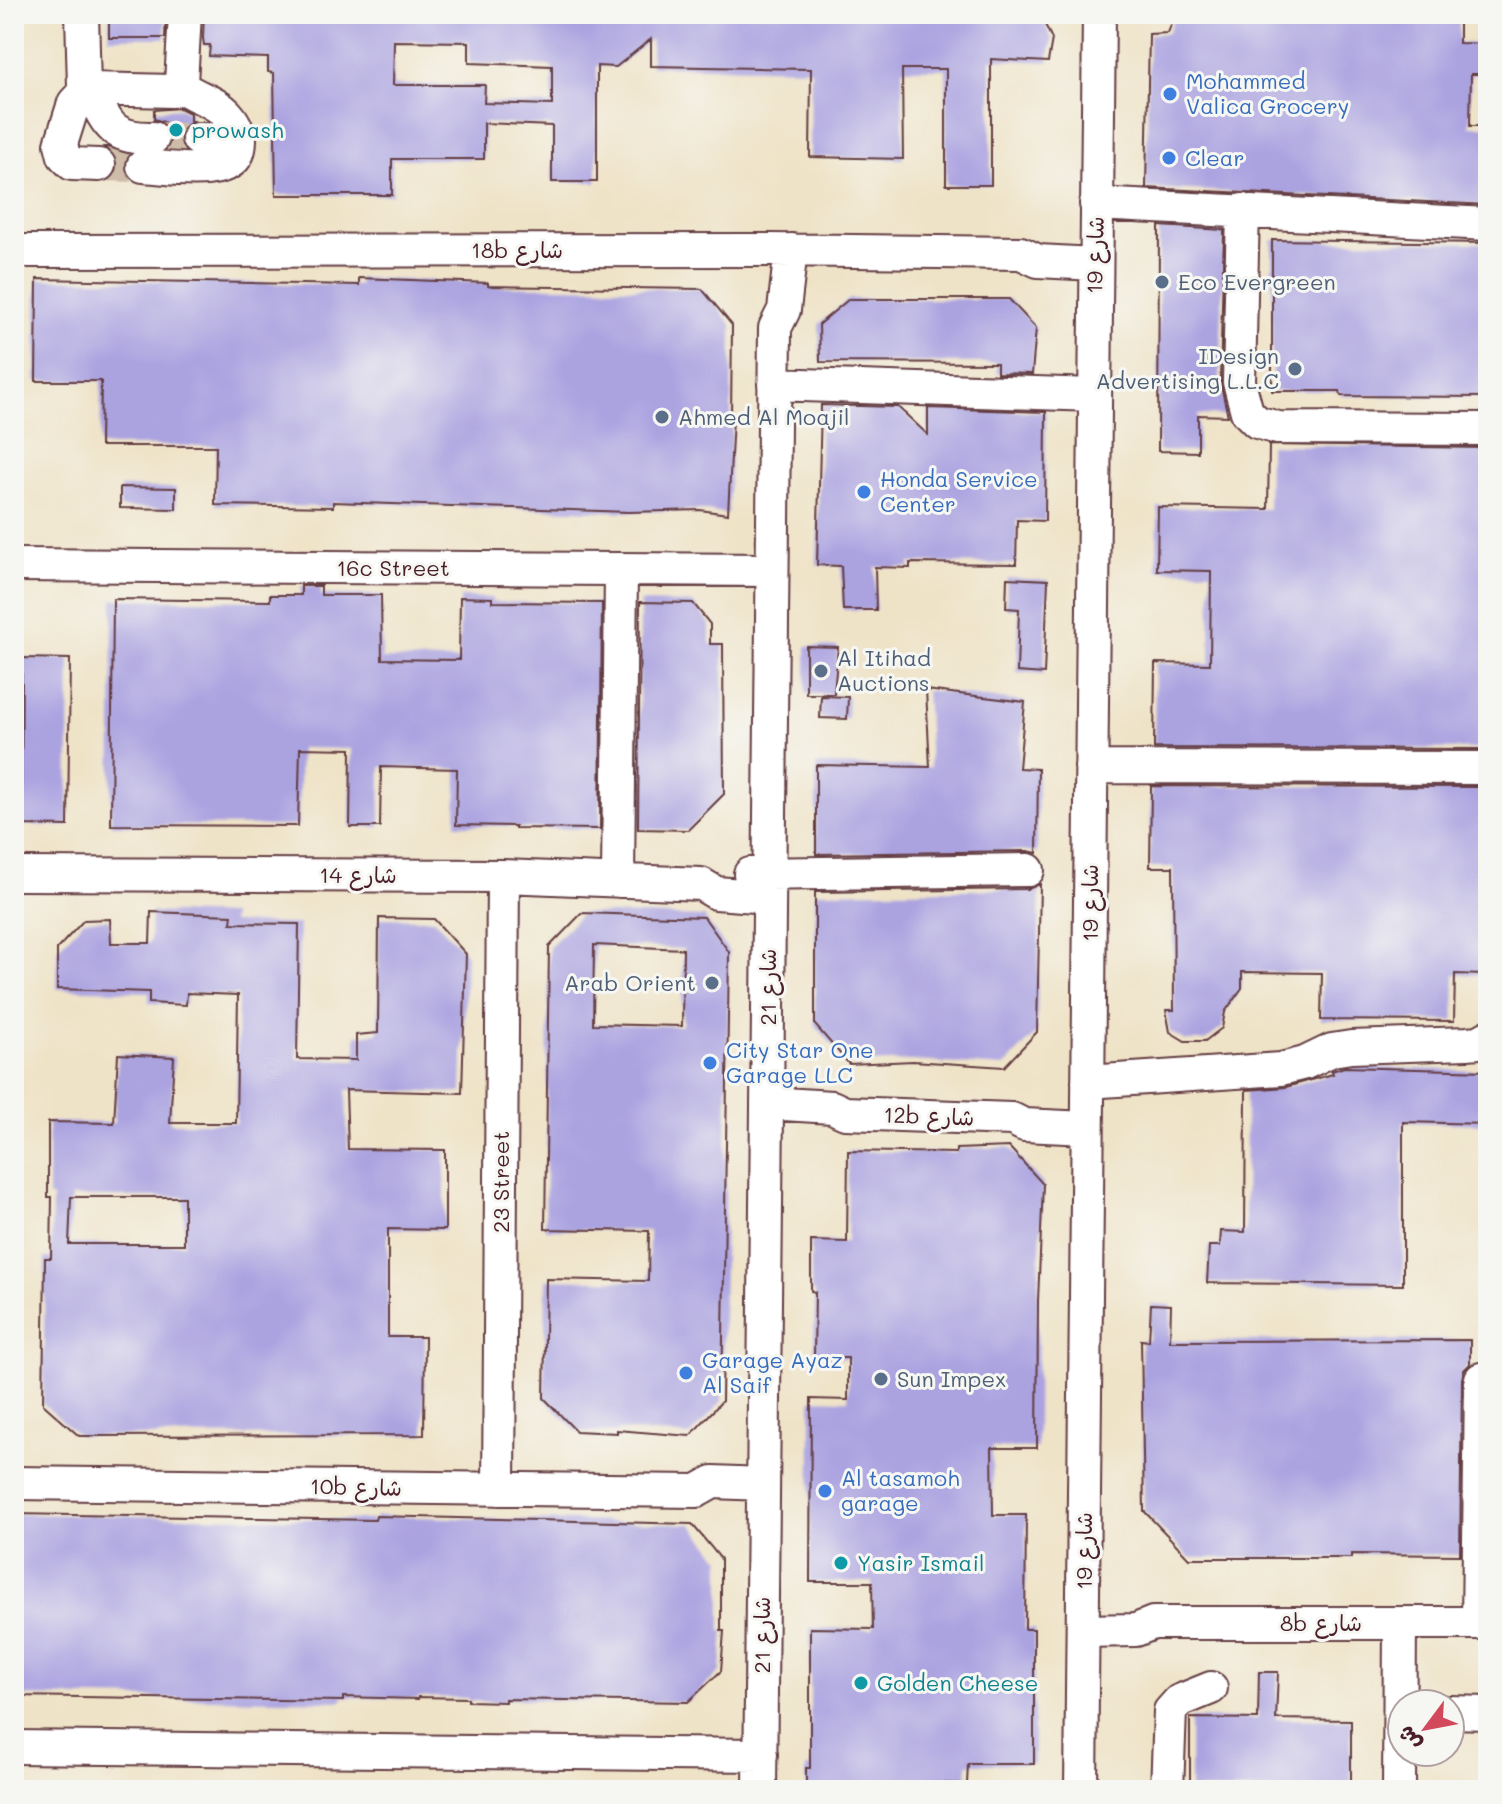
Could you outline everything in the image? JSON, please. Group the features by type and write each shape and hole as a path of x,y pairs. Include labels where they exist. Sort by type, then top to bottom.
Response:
{"street":[{"path":"82,14 83,81 105,119 118,133 136,139 148,152 217,169 226,167 238,154 240,140 234,123 218,106 198,98 181,86"},
{"path":"181,86 185,14"},
{"name":"شارع 19","path":"1081,1790 1098,15"},
{"path":"99,165 72,164 62,150 61,144 74,103 89,89 173,91 181,86"},
{"path":"198,139 240,140"},
{"path":"1096,204 1488,224"},
{"path":"1243,210 1239,382 1247,412 1257,422 1278,428 1488,429"},
{"name":"18b شارع","path":"14,251 780,250 1021,253 1038,261 1095,255"},
{"name":"شارع 21","path":"760,1790 774,384 775,328 784,310 780,250"},
{"path":"774,384 1094,395"},
{"name":"16c Street","path":"14,565 772,570"},
{"path":"618,881 621,569"},
{"path":"1091,767 1488,768"},
{"name":"شارع 14","path":"14,874 503,876 701,884 716,893 769,886 1028,870"},
{"name":"23 Street","path":"499,1489 503,876"},
{"name":"12b شارع","path":"767,1113 828,1107 845,1113 1012,1119 1024,1125 1088,1107 1281,1069 1341,1048 1467,1043 1488,1037"},
{"path":"1481,1379 1483,1623"},
{"name":"10b شارع","path":"14,1483 697,1491 712,1500 763,1495"},
{"name":"8b شارع","path":"1083,1620 1130,1631 1153,1623 1483,1623"},
{"path":"1400,1623 1401,1688"},
{"path":"1167,1790 1170,1711 1179,1701 1211,1688"},
{"path":"1466,1712 1488,1713"},
{"path":"14,1747 761,1755"},
{"path":"1399,1790 1400,1768"}],"building":[{"path":"109,14 166,14 165,38 109,38"},
{"path":"204,14 1040,14 1052,39 1048,62 991,59 991,185 946,185 946,69 902,69 903,159 810,157 811,69 651,66 651,39 616,67 597,66 597,182 552,182 552,126 484,123 484,159 392,159 392,195 276,195 274,73 268,72 268,58 209,56 210,45 204,45","holes":["394,41 469,42 469,63 552,66 552,105 484,103 485,85 393,85"]},
{"path":"1175,14 1459,14 1459,43 1488,44 1488,74 1471,74 1470,126 1488,126 1488,205 1146,188 1149,34 1168,33"},
{"path":"180,108 190,113 190,121 193,121 181,130 180,143 171,143 170,130 164,122 154,119 154,110"},
{"path":"104,147 128,155 125,172 116,172 116,157"},
{"path":"1159,226 1224,230 1220,382 1228,416 1198,415 1198,452 1158,451"},
{"path":"1272,240 1488,243 1488,397 1341,396 1340,391 1272,391"},
{"path":"359,278 488,283 488,286 702,289 732,325 733,418 728,514 700,510 629,512 333,502 333,507 215,505 216,446 100,446 101,381 36,381 37,279 359,285"},
{"path":"849,299 1009,299 1036,328 1032,374 997,373 997,363 820,362 819,324"},
{"path":"821,405 898,407 928,435 928,408 1046,412 1045,521 1017,520 1016,564 910,563 910,568 875,567 876,610 843,610 841,566 817,565"},
{"path":"1269,445 1488,448 1488,749 1154,748 1155,663 1210,664 1211,571 1157,570 1158,507 1268,509"},
{"path":"120,487 176,488 176,509 120,508"},
{"path":"1007,578 1048,580 1044,674 1017,672 1019,609 1006,608"},
{"path":"301,586 321,586 321,595 381,595 382,659 459,660 460,597 492,598 492,602 602,603 600,829 456,825 457,769 381,767 380,827 350,827 351,749 300,748 298,826 111,825 113,599 270,601 270,595 301,595"},
{"path":"640,602 693,603 710,624 710,644 723,644 724,794 688,830 638,829"},
{"name":"Al Itihad Auctions","path":"806,646 838,647 834,694 806,694"},
{"path":"22,658 70,659 68,826 21,825"},
{"path":"926,690 1025,702 1019,768 1038,769 1037,853 816,854 816,765 930,767"},
{"path":"821,696 848,697 847,719 820,718"},
{"path":"1151,786 1488,787 1485,975 1455,974 1454,1021 1321,1020 1322,973 1242,972 1242,988 1225,1012 1222,1028 1205,1041 1185,1041 1170,1032 1166,1010 1174,1010 1173,867 1150,867"},
{"path":"1040,884 1037,1032 1004,1067 913,1061 849,1064 815,1025 815,892 1028,889"},
{"path":"151,912 232,915 231,923 299,924 297,1059 356,1060 356,1035 378,1033 379,918 434,919 466,954 462,1093 346,1090 348,1149 445,1150 445,1230 388,1229 388,1337 425,1337 424,1435 79,1436 43,1404 45,1258 51,1258 48,1122 114,1123 118,1054 174,1057 170,1123 236,1123 238,995 187,993 186,1005 149,1003 149,992 57,989 57,949 84,920 110,919 111,943 150,943","holes":["71,1197 184,1197 184,1244 69,1244"]},
{"path":"582,913 704,917 729,952 722,1401 690,1436 617,1430 617,1433 576,1431 544,1398 546,1279 648,1281 649,1231 545,1229 549,947","holes":["594,945 683,949 682,1026 593,1024"]},
{"path":"1344,1067 1488,1071 1488,1124 1403,1122 1403,1285 1207,1283 1209,1246 1220,1246 1221,1231 1245,1232 1246,1090 1286,1087 1333,1074 1332,1071"},
{"path":"1009,1147 1043,1184 1037,1448 992,1448 993,1515 1026,1515 1025,1629 1034,1629 1034,1764 968,1764 967,1784 914,1782 914,1790 806,1790 806,1768 810,1768 810,1628 873,1629 872,1582 810,1582 811,1399 848,1400 848,1358 814,1358 815,1292 811,1291 811,1241 847,1242 848,1151 956,1153 956,1149"},
{"path":"1151,1304 1171,1305 1170,1341 1470,1340 1470,1364 1464,1370 1462,1379 1460,1555 1189,1558 1144,1511 1141,1340 1149,1341"},
{"path":"14,1514 375,1520 376,1516 692,1524 721,1559 721,1631 724,1631 721,1671 688,1702 505,1699 505,1702 418,1697 343,1697 343,1701 14,1696"},
{"path":"1259,1672 1278,1672 1276,1719 1351,1720 1351,1790 1190,1790 1190,1718 1258,1719"}],"tunnel":[{"path":"153,138 198,139"},
{"path":"99,165 143,166"}],"place":[{"name":"Mohammed Valica Grocery","path":"1170,94"},
{"name":"prowash","path":"176,130"},
{"name":"Clear","path":"1169,158"},
{"name":"Eco Evergreen","path":"1162,282"},
{"name":"IDesign Advertising L.L.C","path":"1295,369"},
{"name":"Ahmed Al Moajil","path":"662,417"},
{"name":"Honda Service Center","path":"864,492"},
{"name":"Al Itihad Auctions","path":"821,671"},
{"name":"Arab Orient","path":"712,983"},
{"name":"City Star One Garage LLC","path":"710,1063"},
{"name":"Garage Ayaz Al Saif","path":"686,1373"},
{"name":"Sun Impex","path":"881,1379"},
{"name":"Al tasamoh garage","path":"825,1491"},
{"name":"Yasir Ismail","path":"841,1563"},
{"name":"Golden Cheese","path":"861,1683"}]}
